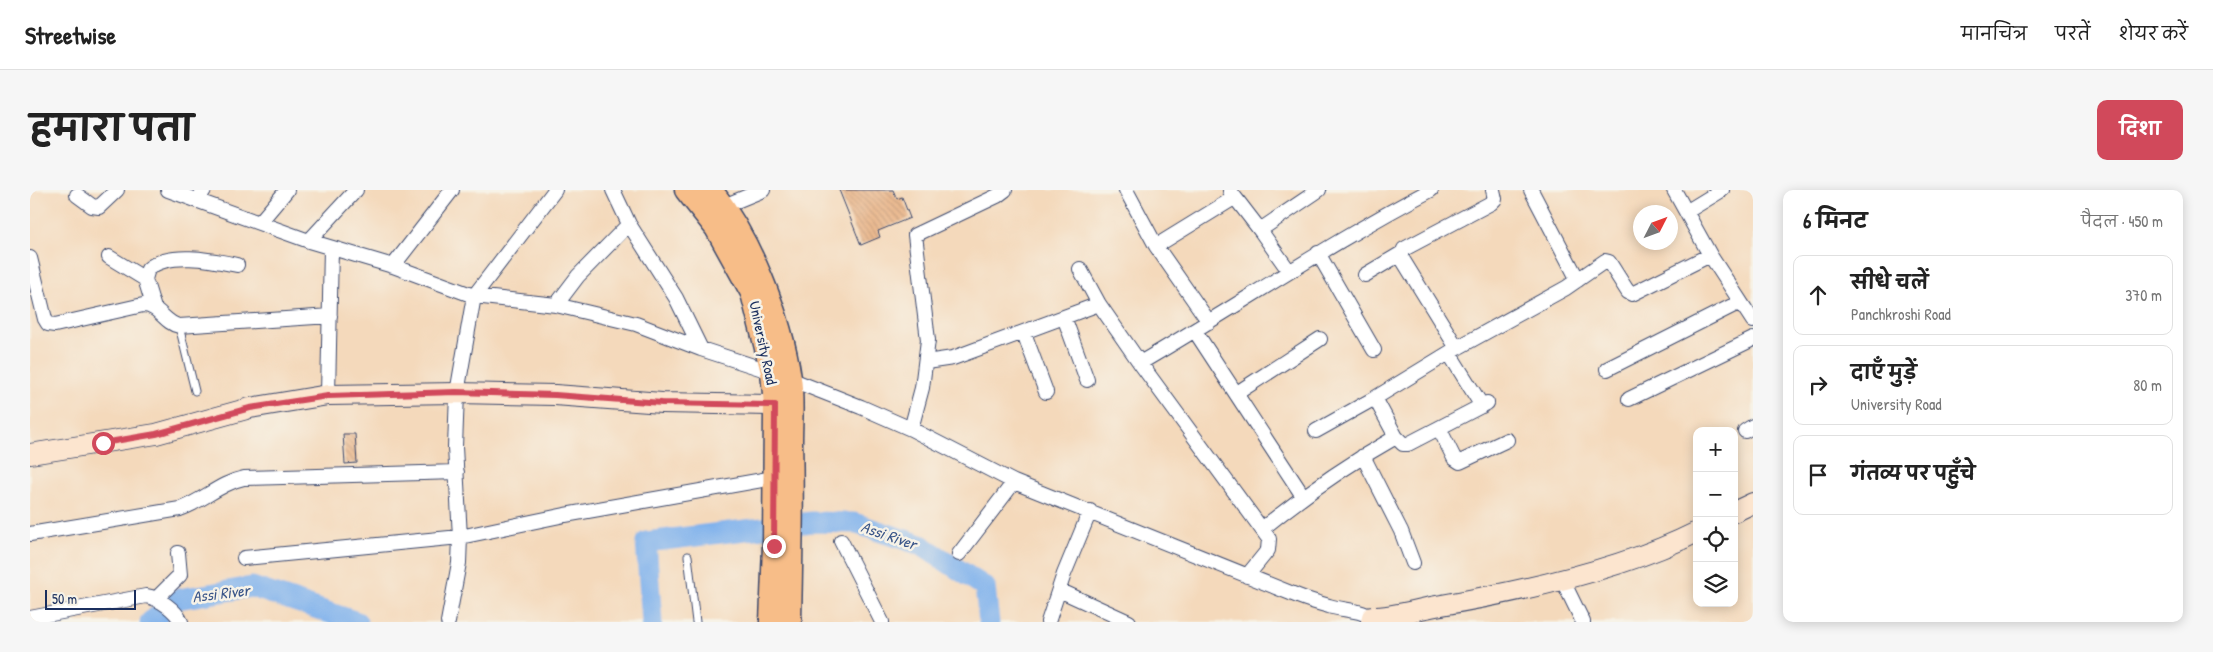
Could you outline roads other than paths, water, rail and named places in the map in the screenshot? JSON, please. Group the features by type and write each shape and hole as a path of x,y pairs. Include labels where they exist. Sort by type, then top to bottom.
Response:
{"main road":[{"name":"University Road","path":"686,190 716,228 752,293 781,376 775,405 780,490 774,546 771,622"},
{"path":"717,198 745,245 771,306 786,355 781,376 780,490 792,530 790,622"}],"street":[{"path":"77,194 92,206 99,207 117,190"},
{"path":"168,190 200,196 310,241 393,266 474,296 556,305 636,324 861,407 910,429 1014,482 1090,511 1247,576 1330,607 1373,620 1485,598 1562,579 1639,555 1693,534"},
{"path":"260,222 287,190"},
{"path":"310,241 356,190"},
{"path":"393,266 452,190"},
{"path":"448,622 459,563 460,537 456,472 456,392 474,296 555,190"},
{"path":"613,190 629,224 676,298 700,349"},
{"path":"717,198 762,190"},
{"path":"910,429 922,388 928,340 915,235 997,196 1005,190"},
{"path":"1126,190 1156,246 1208,322"},
{"path":"1260,230 1319,190"},
{"path":"1140,363 1195,331 1376,218 1431,190"},
{"path":"1364,275 1404,249 1491,203 1495,199 1493,190"},
{"path":"1531,190 1578,280"},
{"path":"1674,190 1710,256 1753,321"},
{"path":"1686,212 1722,190"},
{"path":"1156,246 1232,194 1289,271"},
{"path":"556,305 578,276 629,224"},
{"path":"328,396 331,248"},
{"path":"1375,398 1396,437 1403,444 1408,444 1484,405 1401,257 1402,252"},
{"path":"1318,254 1374,350"},
{"path":"1316,431 1375,398 1453,350 1578,280 1602,263 1609,262 1628,292 1632,294 1710,256"},
{"path":"109,257 145,279"},
{"path":"30,258 35,303 48,324 55,325 143,305 154,308"},
{"path":"237,265 205,259 171,260 152,266 145,279 154,308 166,320 179,326 330,316"},
{"path":"1080,269 1099,304 1140,363 1269,539 1269,545 1247,576"},
{"path":"1607,369 1740,302"},
{"path":"926,362 953,358 1099,304"},
{"path":"1064,317 1087,380"},
{"path":"1195,331 1303,496"},
{"path":"1024,333 1046,392"},
{"path":"1237,394 1320,339"},
{"path":"1630,400 1753,339"},
{"path":"30,454 156,434 250,408 328,396 456,392 555,395 662,403 775,405"},
{"path":"1439,428 1454,458 1460,462 1507,440"},
{"path":"1262,528 1303,496 1363,456 1396,437"},
{"path":"1363,456 1401,531 1413,563"},
{"path":"30,534 180,508 195,504 223,485 244,478 456,472"},
{"path":"959,554 1014,482"},
{"path":"244,558 460,537 565,515 780,490"},
{"path":"1738,510 1753,503"},
{"path":"1048,622 1058,590 1090,511"},
{"path":"842,541 882,622"},
{"path":"157,600 180,574 178,553"},
{"path":"1562,579 1583,622"},
{"path":"1058,590 1130,622"},
{"path":"30,618 137,596 146,596 157,600 178,617"}],"lane":[{"path":"179,326 196,391"},
{"path":"688,556 696,622"}],"waterway":[{"name":"Assi River","path":"652,622 646,542 812,522 854,523 921,545 985,587 989,622"},
{"name":"Assi River","path":"150,622 178,599 252,587 357,622"}]}
